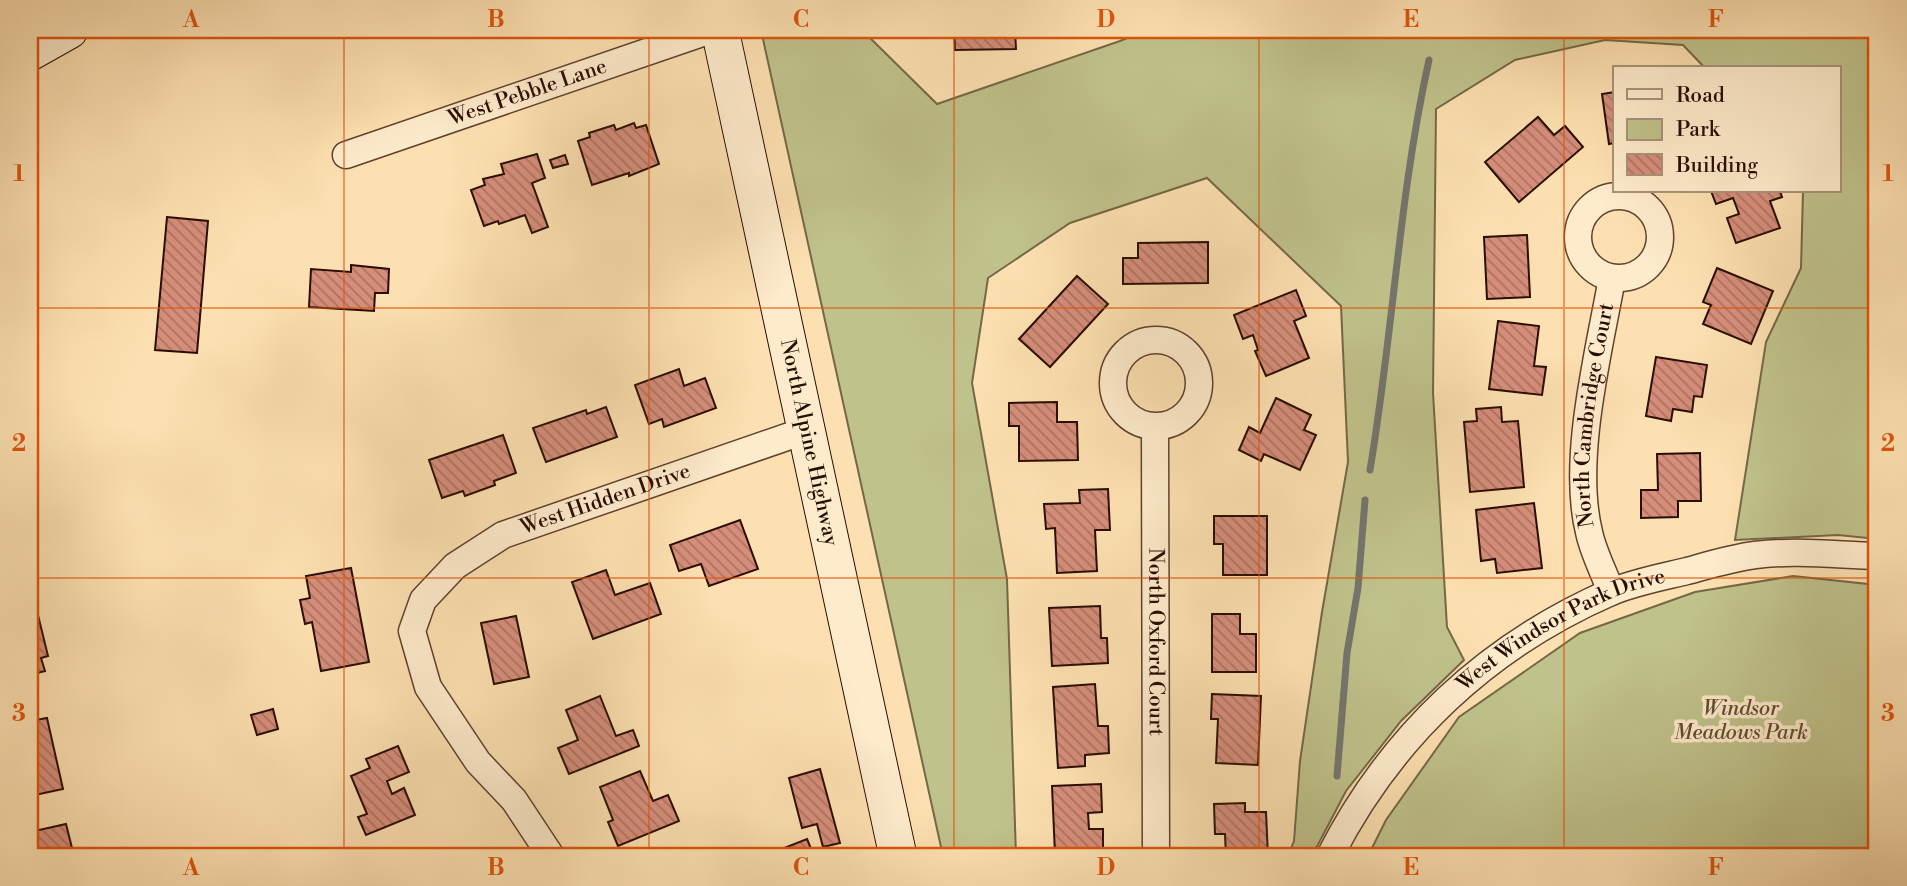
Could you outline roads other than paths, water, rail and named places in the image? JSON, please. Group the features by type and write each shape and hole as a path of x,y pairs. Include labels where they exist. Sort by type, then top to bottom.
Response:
{"main road":[{"path":"30,52 69,30"},
{"name":"North Alpine Highway","path":"720,30 898,856"}],"street":[{"name":"West Pebble Lane","path":"346,155 711,30"},
{"name":"North Cambridge Court","path":"1611,592 1589,533 1583,483 1587,423 1612,278"},
{"name":"North Oxford Court","path":"1155,427 1156,856"},
{"name":"West Hidden Drive","path":"551,856 514,800 478,762 428,687 412,631 423,600 455,566 503,535 807,430"},
{"name":"West Windsor Park Drive","path":"1330,856 1342,832 1388,762 1438,706 1482,668 1546,625 1611,592 1649,580 1755,555 1877,556"}],"waterway":[{"path":"1370,470 1410,162 1429,60"},
{"path":"1337,776 1347,653 1358,588 1365,500"}],"park label":[{"name":"Windsor Meadows Park","path":"1741,721"}]}
